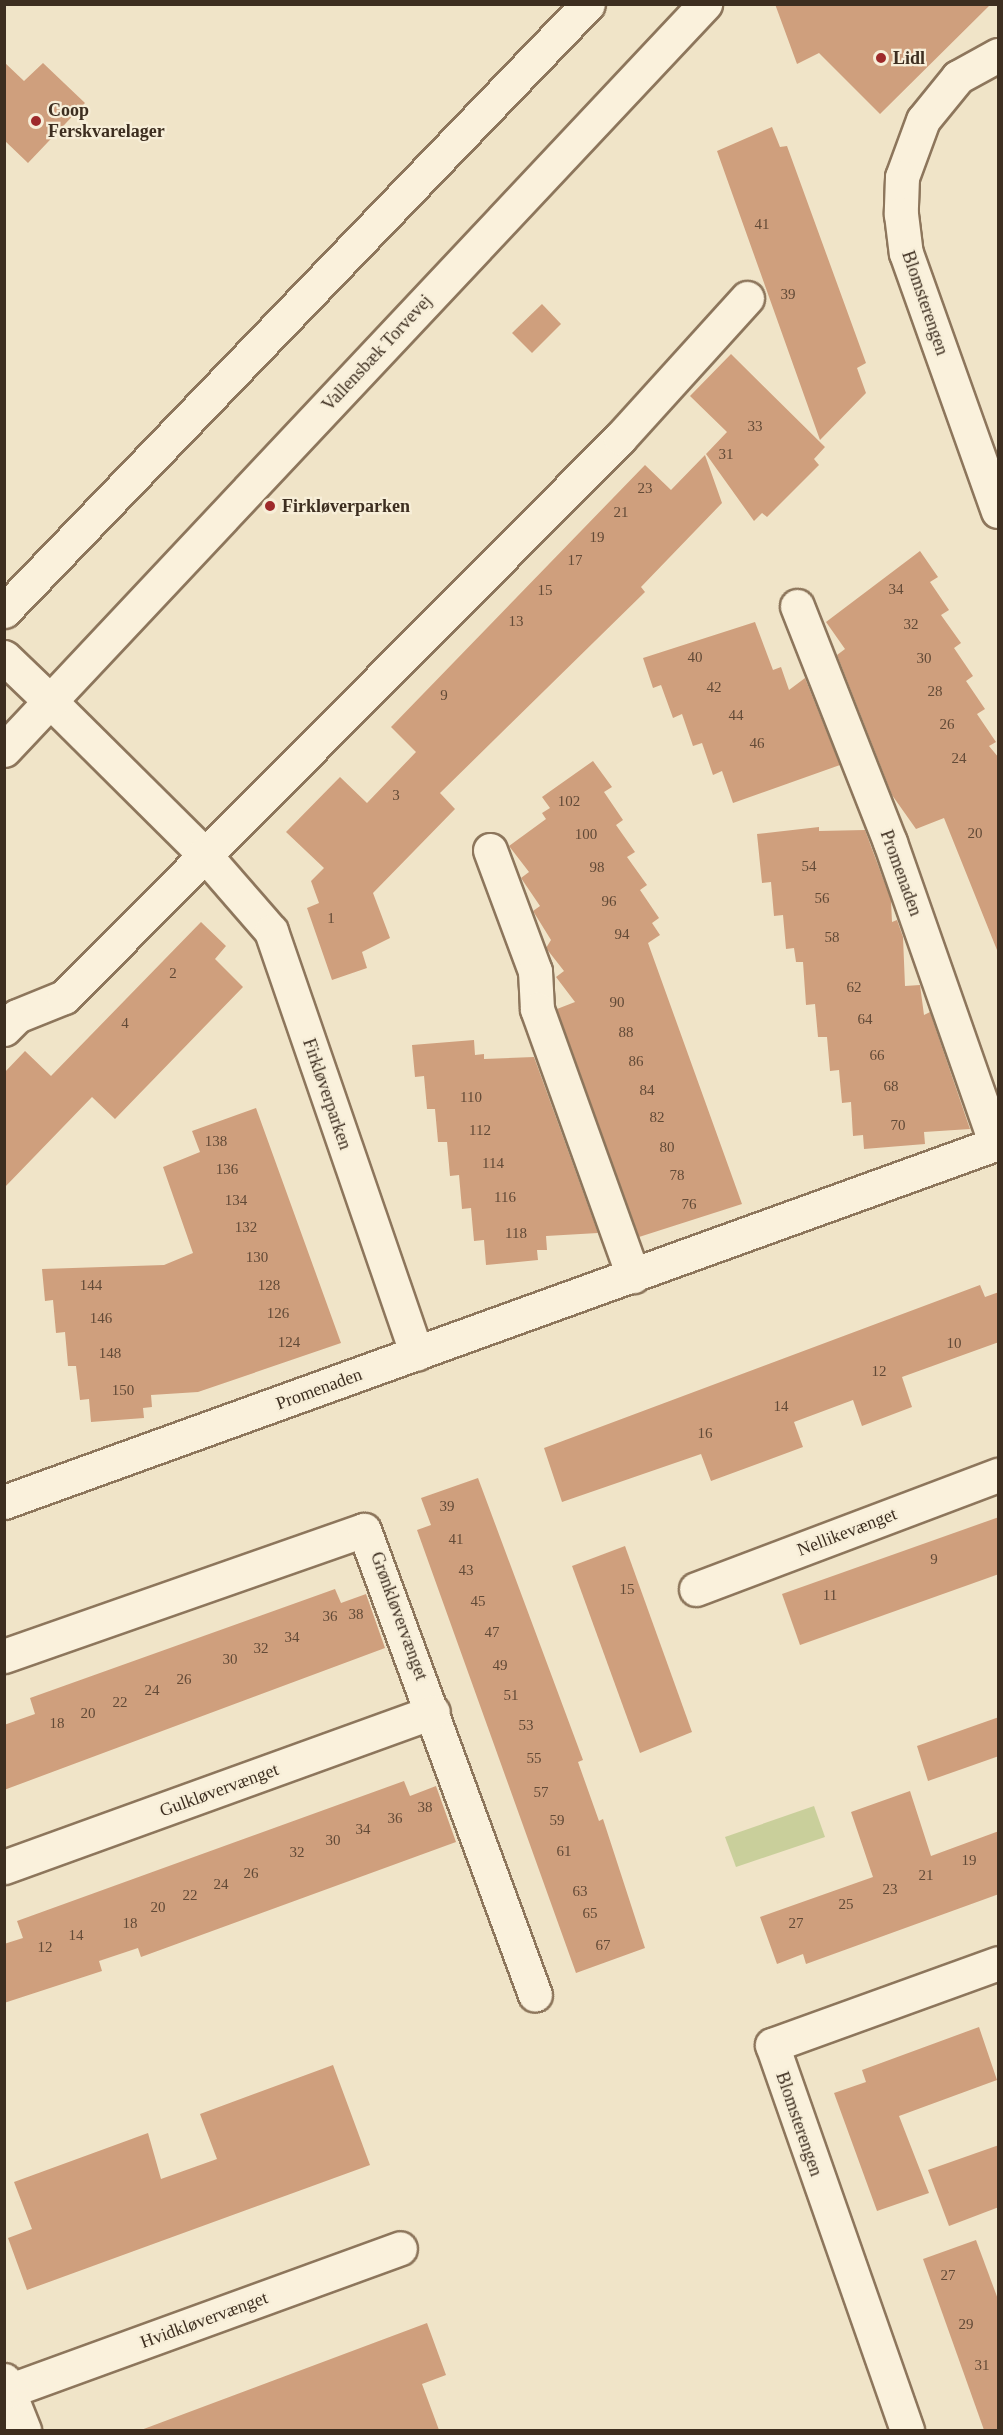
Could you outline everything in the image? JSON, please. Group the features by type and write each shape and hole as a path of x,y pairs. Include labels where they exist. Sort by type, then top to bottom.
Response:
{"street":[{"path":"4,611 588,4"},
{"name":"Vallensbæk Torvevej","path":"4,750 705,4"},
{"name":"Blomsterengen","path":"999,55 958,77 923,120 903,177 901,213 906,254 999,511"},
{"path":"4,1029 18,1016 64,997 620,438 747,298"},
{"name":"Promenaden","path":"4,1502 997,1143 882,819 797,606"},
{"path":"4,657 51,702"},
{"name":"Firkløverparken","path":"51,702 204,854 270,932 417,1354"},
{"path":"490,850 535,971 537,1009 633,1276"},
{"name":"Nellikevænget","path":"696,1589 999,1475"},
{"name":"Grønkløvervænget","path":"4,1656 364,1530 434,1712 535,1995"},
{"name":"Gulkløvervænget","path":"4,1867 434,1712"},
{"name":"Blomsterengen","path":"907,2430 771,2045 999,1963"},
{"name":"Hvidkløvervænget","path":"6,2386 400,2248"},
{"path":"6,2386 24,2430"}],"green space":[{"path":"814,1806 825,1837 736,1867 725,1837"}],"building":[{"name":"Lidl","path":"775,4 991,4 880,114 819,53 797,64"},
{"name":"Coop Ferskvarelager","path":"4,62 24,81 43,63 85,103 28,163 4,140"},
{"path":"772,127 780,147 787,146 866,363 857,368 866,393 820,440 717,151"},
{"path":"542,304 561,324 532,353 512,333"},
{"path":"731,354 825,447 814,459 819,465 767,517 762,513 754,521 706,454 727,432 690,396"},
{"path":"705,455 722,503 641,587 645,592 440,793 455,809 373,893 390,938 362,952 367,968 332,980 307,908 319,903 311,881 324,868 286,832 340,777 367,803 416,752 391,727 645,465 671,490"},
{"path":"920,551 938,577 930,582 949,610 941,615 961,643 954,648 973,676 966,681 985,709 977,714 996,742 989,746 999,758 999,955 944,818 916,829 892,795 837,655 845,649 826,622"},
{"path":"755,622 773,670 781,667 789,690 805,678 840,765 733,803 722,771 713,775 702,743 693,746 682,714 673,718 661,685 653,688 643,658"},
{"path":"593,761 612,787 604,792 623,820 616,825 635,852 627,857 647,885 640,890 659,918 652,923 660,935 648,943 742,1204 639,1237 557,1009 575,1002 556,977 564,971 546,948 551,940 533,911 540,906 521,878 529,872 509,846 546,819 542,813 550,808 542,797"},
{"path":"819,827 819,831 865,830 891,900 892,922 897,920 903,937 905,986 920,985 924,1015 930,1012 970,1129 924,1132 925,1144 864,1149 863,1135 853,1136 851,1102 842,1103 839,1070 830,1071 827,1037 818,1037 815,1004 806,1005 803,962 796,962 794,948 786,949 783,915 774,916 771,882 762,883 757,834"},
{"path":"201,922 226,946 215,959 243,987 115,1119 92,1097 4,1188 4,1073 25,1051 51,1076"},
{"path":"474,1040 475,1055 484,1054 484,1059 534,1057 598,1233 546,1236 547,1250 537,1250 538,1260 486,1265 484,1240 474,1241 471,1208 462,1209 459,1175 450,1176 447,1142 438,1142 435,1109 427,1109 424,1076 415,1077 412,1045"},
{"path":"256,1108 341,1343 198,1392 151,1395 152,1407 143,1408 144,1418 91,1422 89,1399 80,1400 76,1366 68,1366 65,1332 56,1333 53,1300 45,1301 42,1269 164,1265 193,1253 163,1167 200,1152 192,1131"},
{"path":"980,1285 985,1297 999,1292 999,1342 902,1377 912,1407 862,1426 853,1400 794,1422 803,1447 711,1481 701,1454 562,1502 544,1448"},
{"path":"478,1478 583,1760 578,1762 599,1821 603,1819 645,1948 576,1973 417,1530 431,1525 421,1498"},
{"path":"999,1517 999,1574 800,1645 782,1594"},
{"path":"625,1546 692,1732 640,1753 572,1566"},
{"path":"335,1589 341,1603 366,1594 385,1648 4,1790 4,1725 35,1714 30,1698"},
{"path":"999,1717 999,1756 928,1781 917,1746"},
{"path":"404,1781 410,1796 436,1786 456,1842 141,1957 138,1948 99,1961 102,1971 4,2003 4,1944 23,1938 17,1921"},
{"path":"910,1791 931,1856 999,1831 999,1894 806,1964 803,1954 777,1964 760,1917 873,1877 851,1812"},
{"path":"979,2027 997,2080 899,2116 929,2193 877,2211 834,2093 866,2082 862,2070"},
{"path":"333,2065 370,2165 27,2290 8,2238 32,2229 14,2182 148,2133 161,2179 217,2159 200,2114"},
{"path":"999,2145 999,2207 949,2226 928,2170"},
{"path":"976,2240 999,2302 999,2430 984,2430 923,2259"},
{"path":"427,2323 446,2375 422,2384 439,2430 141,2430"}],"place":[{"name":"Lidl","path":"881,58"},
{"name":"Coop Ferskvarelager","path":"36,121"},
{"name":"Firkløverparken","path":"270,506"}]}
